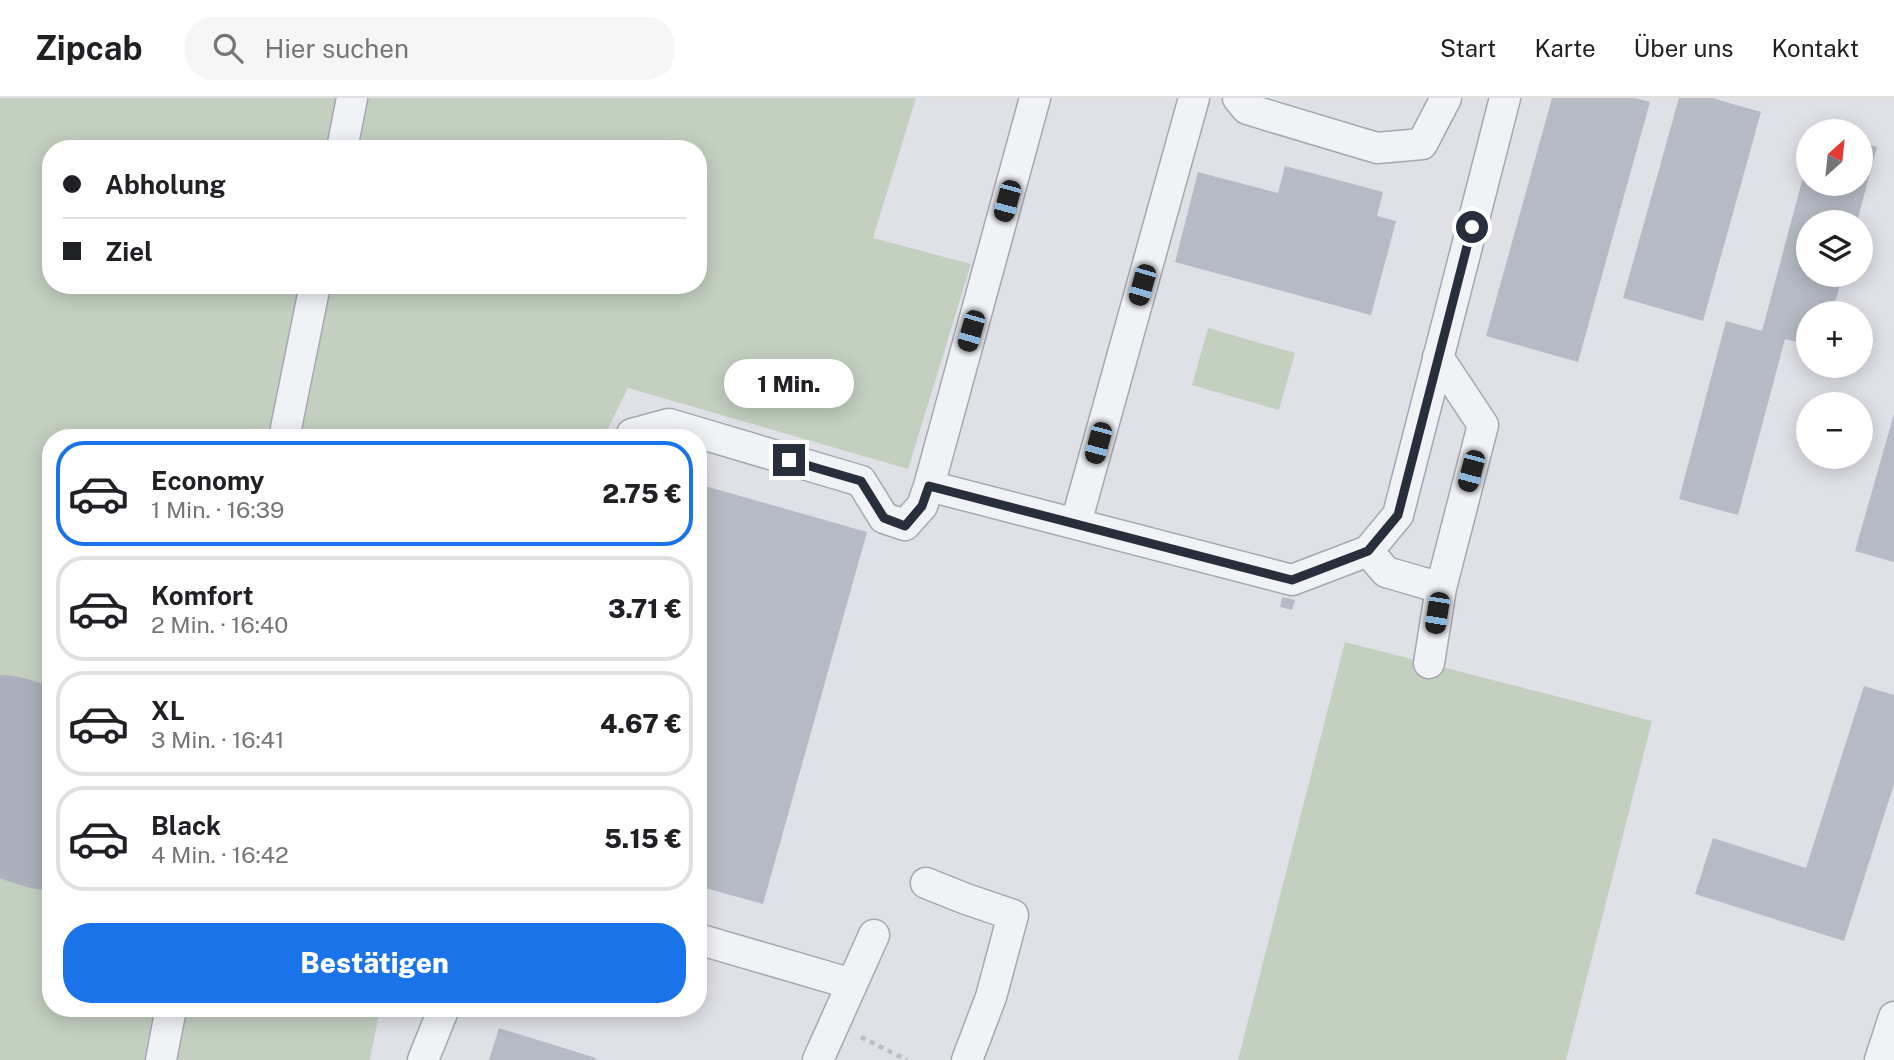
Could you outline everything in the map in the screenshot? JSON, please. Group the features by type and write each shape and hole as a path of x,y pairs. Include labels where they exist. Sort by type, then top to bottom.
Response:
{"lane":[{"path":"344,140 352,98"},
{"path":"707,435 861,481 884,518 905,526 922,506 929,486 1035,98"},
{"path":"1076,523 1194,98"},
{"path":"1238,98 1247,109 1377,148 1422,144 1445,98"},
{"path":"929,486 1292,580 1368,551 1398,515 1505,98"},
{"path":"286,429 313,294"},
{"path":"1429,663 1441,588 1483,425 1438,357"},
{"path":"652,429 669,424 686,429"},
{"path":"1368,551 1386,572 1441,588"},
{"path":"926,883 966,900 1013,915 991,997 967,1060"},
{"path":"818,1060 874,935"},
{"path":"707,942 852,984"},
{"path":"161,1060 169,1017"},
{"path":"423,1060 440,1017"},
{"path":"1880,1060 1894,1017"}],"path":[{"path":"834,1024 907,1060"}],"green space":[{"path":"0,98 341,98 333,140 42,140 42,294 301,294 274,429 42,429 42,702 0,688"},
{"path":"365,98 916,98 873,238 971,264 908,469 628,388 608,429 300,429 326,294 707,294 707,140 357,140"},
{"path":"1208,328 1295,353 1279,410 1192,385"},
{"path":"1345,642 1652,721 1566,1060 1238,1060"},
{"path":"0,857 42,872 42,1017 158,1017 150,1060 0,1060"},
{"path":"181,1017 378,1017 370,1060 173,1060"}],"building":[{"path":"1552,98 1635,98 1650,102 1578,362 1486,336"},
{"path":"1679,98 1712,98 1761,112 1703,321 1623,298"},
{"path":"1873,146 1877,147 1873,162"},
{"path":"1285,166 1383,192 1377,216 1396,221 1371,315 1175,262 1198,172 1278,193"},
{"path":"1798,196 1864,196 1860,210 1796,210 1796,287 1840,287 1835,301 1796,301 1796,342 1785,339 1738,515 1679,499 1726,321 1762,331"},
{"path":"1894,414 1894,562 1855,551"},
{"path":"707,487 867,532 763,904 707,888"},
{"path":"1282,597 1295,600 1292,610 1280,607"},
{"path":"1864,686 1894,695 1894,784 1844,941 1695,894 1713,838 1806,868"},
{"path":"499,1028 596,1058 489,1060"}],"runway":[{"path":"0,774 42,788"}],"route":[{"path":"789,460 861,481 884,518 905,526 922,506 929,486 1292,580 1368,551 1398,515 1472,227"}]}
